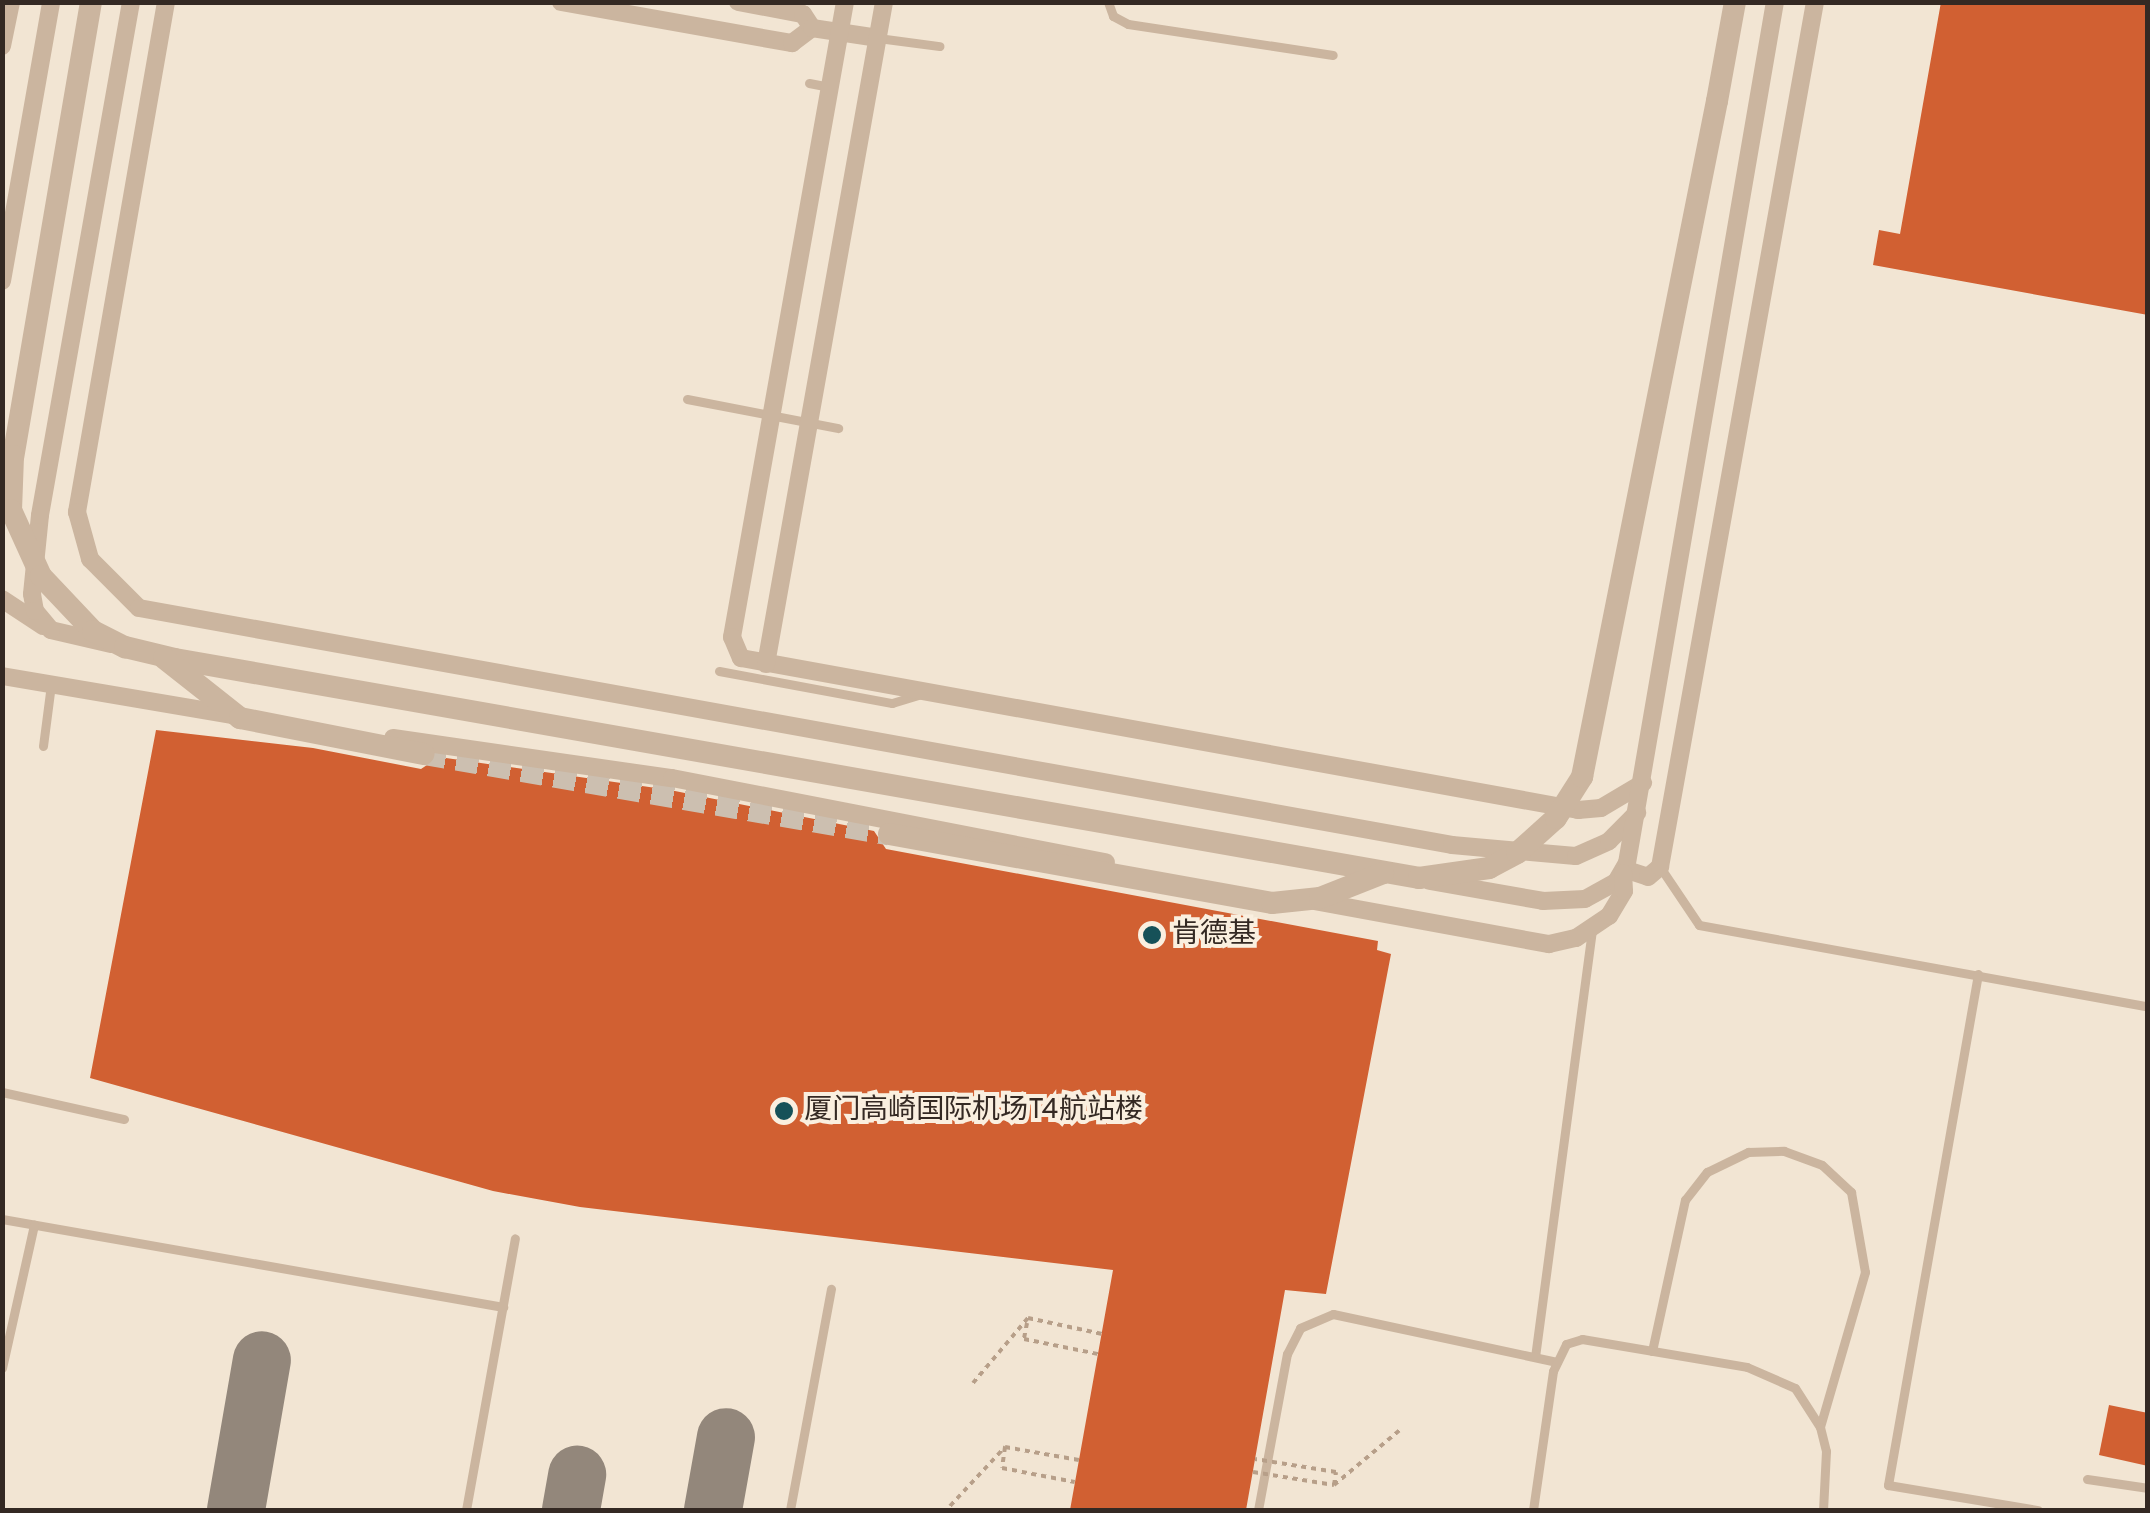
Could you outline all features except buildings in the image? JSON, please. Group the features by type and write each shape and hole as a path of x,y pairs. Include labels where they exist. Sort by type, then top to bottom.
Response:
{"street":[{"path":"2,46 11,2"},
{"path":"2,281 51,2"},
{"path":"91,2 14,456 11,510 42,576 94,631 161,656 1383,873 1454,876 1489,868 1538,838 1582,777 1735,2"},
{"path":"51,630 35,611 32,594 40,515 131,2"},
{"path":"166,2 78,512 90,559 139,608 1452,845 1576,856 1608,841 1637,813"},
{"path":"561,2 792,43 812,28 878,38"},
{"path":"738,2 803,14 812,28"},
{"path":"845,2 776,417 732,637 741,658 1578,810 1601,808 1643,783"},
{"path":"766,664 884,2"},
{"path":"2,676 672,778 1531,942 1562,942 1592,930 1622,900 1623,871 1643,783 1775,2"},
{"path":"1623,871 1648,877 1660,867 1815,2"},
{"path":"2,599 70,640 213,654 1522,898 1585,898 1609,888 1623,871"},
{"path":"161,656 240,718 424,754"},
{"path":"889,834 1272,902 1320,898 1383,873"}],"lane":[{"path":"1108,2 1112,16 1128,24 1332,54"},
{"path":"878,38 939,46"},
{"path":"809,82 832,87"},
{"path":"687,399 838,428"},
{"path":"719,670 892,703 925,693"},
{"path":"43,746 51,684"},
{"path":"1660,867 1699,925 2148,1008"},
{"path":"1535,1357 1592,930"},
{"path":"1978,974 1888,1485 2038,1510"},
{"path":"2,1092 124,1119"},
{"path":"1652,1351 1685,1200 1707,1172 1748,1152 1784,1151 1822,1165 1851,1192 1865,1272 1820,1426"},
{"path":"2,1219 504,1307"},
{"path":"2,1368 34,1225"},
{"path":"466,1510 515,1238"},
{"path":"790,1510 831,1289"},
{"path":"1258,1510 1287,1354 1300,1328 1333,1314 1557,1362"},
{"path":"1533,1510 1557,1362 1566,1344 1582,1339 1772,1374 1796,1388 1820,1426 1826,1451 1823,1510"},
{"path":"2088,1478 2148,1488"}],"path":[{"path":"1028,1318 1102,1334"},
{"path":"1028,1318 1024,1339 1098,1354"},
{"path":"973,1383 1028,1318"},
{"path":"1253,1472 1334,1485 1401,1429"},
{"path":"1005,1447 1079,1460"},
{"path":"1005,1447 1002,1468 1075,1482"},
{"path":"950,1506 1005,1447"},
{"path":"1255,1460 1336,1472 1334,1485"}],"taxiway":[{"path":"236,1510 262,1360"},
{"path":"713,1510 726,1437"},
{"path":"571,1510 577,1475"}],"tunnel":[{"path":"424,754 889,834"}],"place":[{"name":"肯德基","path":"1152,935"},
{"name":"厦门高崎国际机场T4航站楼","path":"784,1111"}]}
